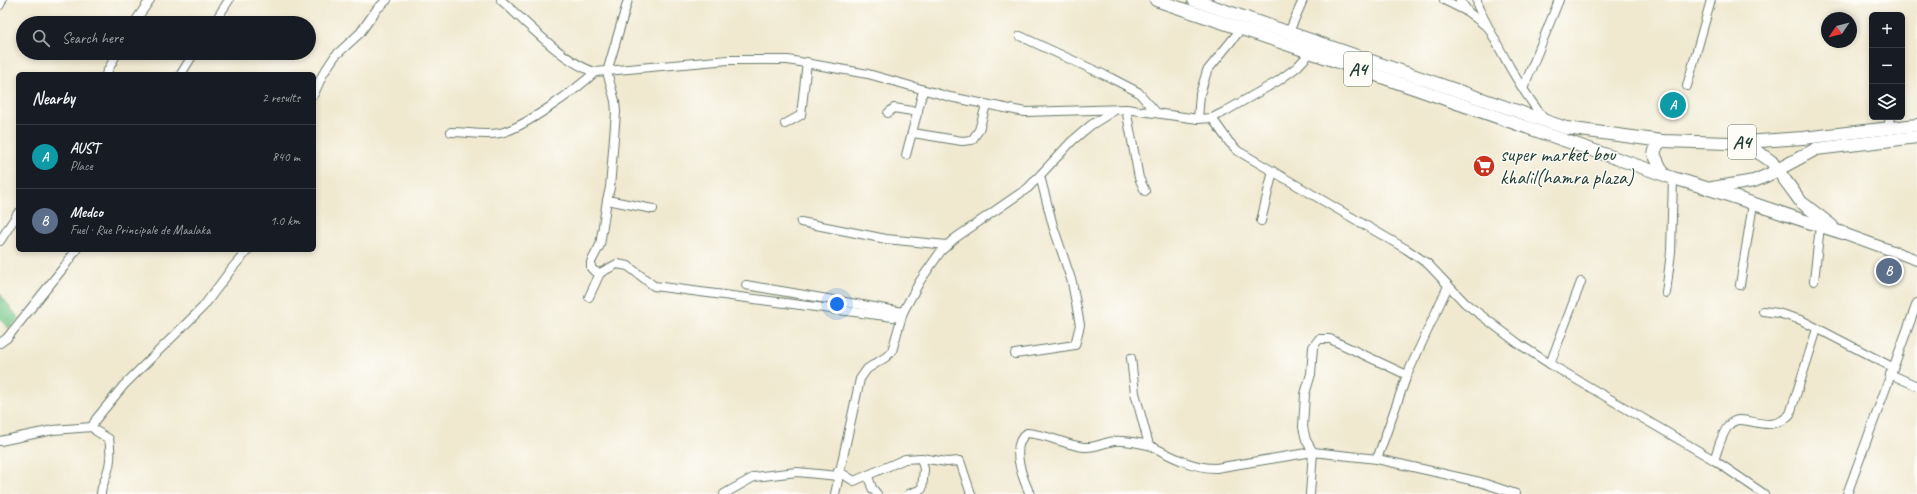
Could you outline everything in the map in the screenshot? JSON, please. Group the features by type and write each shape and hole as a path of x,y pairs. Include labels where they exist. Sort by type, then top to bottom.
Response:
{"highway":[{"name":"A4","path":"1156,0 1311,52 1598,153 1709,188 1758,180 1816,149 1917,138"},
{"name":"A4","path":"1200,1 1566,128 1662,141 1730,143 1803,138 1889,122 1917,124"},
{"path":"1662,141 1657,145 1654,154 1668,176"},
{"path":"1730,143 1752,150 1771,161 1807,208 1843,233"},
{"path":"1752,150 1762,166 1762,174 1758,180"},
{"path":"1709,188 1843,233"}],"main road":[{"path":"1843,233 1917,260"}],"street":[{"path":"0,5 2,0"},
{"path":"139,16 150,0"},
{"path":"219,16 229,0"},
{"path":"316,90 323,74 335,56 360,33 377,8 387,0"},
{"path":"501,0 562,53 577,64 596,72 607,72 653,65 728,60 788,60 807,62 868,74 923,91 1025,112 1126,109 1198,119 1212,118 1278,81 1297,66 1311,52"},
{"path":"628,0 607,72 615,101 616,112 610,188 600,245 591,262 591,268 594,272 600,273 617,264 628,266 654,286 902,315"},
{"path":"1288,32 1303,0"},
{"path":"1444,0 1468,12 1488,28"},
{"path":"1460,0 1468,12"},
{"path":"1478,0 1478,8 1488,28 1523,88 1545,121"},
{"path":"1523,88 1559,0"},
{"path":"1687,86 1711,0"},
{"path":"1198,119 1200,94 1207,71 1234,40 1241,29"},
{"path":"1020,36 1138,92 1156,112"},
{"path":"107,72 113,60"},
{"path":"181,72 189,60"},
{"path":"785,124 801,115 807,62"},
{"path":"451,132 498,133 517,128 584,82 596,72"},
{"path":"906,155 923,91"},
{"path":"913,133 962,141 972,140 979,130 986,105"},
{"path":"888,113 894,108 918,112"},
{"path":"1126,109 1139,178 1145,191"},
{"path":"834,494 860,379 867,369 886,357 892,351 902,315 931,264 947,245 1028,188 1040,176 1054,158 1091,125 1116,110"},
{"path":"1212,118 1229,142 1238,151 1406,249 1428,264 1448,286 1480,315 1550,364 1714,460 1764,494"},
{"path":"1261,221 1273,171"},
{"path":"1016,354 1075,345 1080,325 1072,282 1053,226 1040,176"},
{"path":"1666,293 1671,252 1668,176"},
{"path":"607,200 653,209"},
{"path":"1740,285 1753,204"},
{"path":"0,242 16,216"},
{"path":"801,222 886,239 947,245"},
{"path":"1814,281 1820,226"},
{"path":"0,343 12,332 74,252"},
{"path":"92,427 96,419 124,385 203,307 246,252"},
{"path":"589,297 600,273"},
{"path":"1550,364 1581,282"},
{"path":"746,285 902,315"},
{"path":"1377,459 1407,375 1448,286"},
{"path":"1847,494 1891,370 1917,303"},
{"path":"1762,311 1788,316 1816,329 1917,386"},
{"path":"1714,460 1727,428 1732,423 1741,420 1773,425 1782,422 1790,414 1816,329"},
{"path":"1310,494 1313,452 1306,440 1304,420 1305,394 1310,379 1313,348 1319,339 1330,339 1407,375"},
{"path":"1131,358 1135,393 1149,445"},
{"path":"0,441 53,430 92,427 109,439 110,445 109,466 102,484 101,494"},
{"path":"1030,494 1018,457 1019,446 1024,435 1027,433 1044,435 1083,447 1094,447 1114,442 1130,442 1149,445 1189,465 1202,468 1232,466 1313,452 1377,459 1480,482 1516,494"},
{"path":"724,494 754,477 797,472 838,473 854,482 886,466 905,459 921,458 946,462 960,462 971,494"},
{"path":"909,494 922,489 924,469 921,458"},
{"path":"868,476 872,488 877,494"}],"green space":[{"path":"0,294 19,319 8,328 0,318"}],"place":[{"name":"AUST","path":"1673,105"},
{"name":"super market bou khalil(hamra plaza)","path":"1484,166"},
{"name":"Medco","path":"1889,271"}]}
